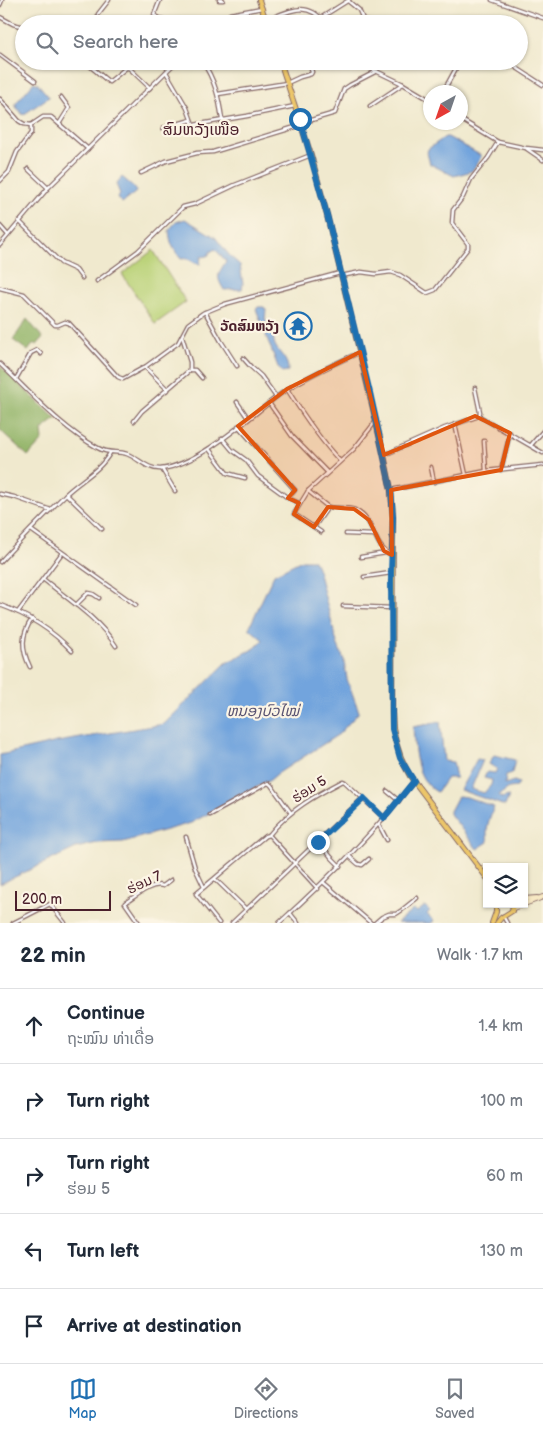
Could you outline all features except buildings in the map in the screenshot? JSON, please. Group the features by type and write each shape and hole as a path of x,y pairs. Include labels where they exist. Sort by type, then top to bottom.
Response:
{"main road":[{"path":"259,0 264,15"},
{"path":"283,70 311,155 360,352 391,490 393,517 391,573 392,729 400,758 414,781 483,872"},
{"path":"472,857 483,869"},
{"path":"528,899 542,898"},
{"path":"528,903 542,898"},
{"path":"492,923 496,908"},
{"path":"498,908 499,912 505,915"},
{"path":"497,923 511,912 512,908"}],"street":[{"path":"0,5 2,0"},
{"path":"98,14 109,0"},
{"path":"154,15 160,0"},
{"path":"325,15 348,0 359,10 361,15"},
{"path":"492,0 543,18"},
{"path":"280,15 294,8 304,6 313,8 320,15"},
{"path":"230,14 262,8"},
{"path":"0,17 15,24"},
{"path":"0,55 15,66"},
{"path":"20,70 35,81"},
{"path":"95,70 109,82 124,70"},
{"path":"131,70 150,88"},
{"path":"207,70 218,94 222,120"},
{"path":"218,94 287,83 300,76 311,74 312,70"},
{"path":"447,85 455,70"},
{"path":"520,70 543,85"},
{"path":"141,173 166,161 197,153 212,152 336,112 346,87 377,71 423,96"},
{"path":"0,245 48,188 166,72 187,108 194,125 295,106"},
{"path":"370,106 403,84"},
{"path":"59,124 69,108 61,97"},
{"path":"0,99 20,122 30,125 46,116 51,117 88,149"},
{"path":"162,128 191,120"},
{"path":"468,123 498,142 543,150"},
{"path":"0,181 9,172 17,152 31,133 30,125"},
{"path":"0,288 24,294 56,325 65,322 70,324 120,379 124,379 144,367 178,343 188,324 205,312 226,304 340,275 361,272 376,274 391,272 400,275 428,293 435,290 468,248 468,244 452,223 453,210 463,197 471,179 498,142"},
{"path":"526,148 543,160"},
{"path":"96,281 144,245 183,207 195,204 235,185 311,155"},
{"path":"28,169 48,188"},
{"path":"19,221 61,263 76,270 82,278"},
{"path":"0,226 8,234"},
{"path":"205,312 221,342 237,366"},
{"path":"134,421 142,411 190,370 190,362 182,336"},
{"path":"16,379 31,353 37,350 42,354"},
{"path":"0,364 58,419 98,448 110,453 125,452 152,468 162,469 181,463 209,448 287,390 319,371 360,352"},
{"path":"243,358 260,374 276,397"},
{"path":"144,367 168,390"},
{"path":"190,370 195,370 202,378"},
{"path":"475,388 480,412 479,416"},
{"path":"287,390 300,411 340,461"},
{"path":"237,402 248,418"},
{"path":"268,403 292,436 327,473"},
{"path":"384,455 454,424 479,416 543,453"},
{"path":"321,532 294,514 308,491 354,449 376,420"},
{"path":"454,424 466,475"},
{"path":"238,426 295,490 288,498"},
{"path":"531,445 543,430"},
{"path":"501,470 510,433"},
{"path":"222,438 232,450 246,460 258,476 288,498 300,503"},
{"path":"484,441 486,471"},
{"path":"209,448 227,473 245,478"},
{"path":"0,562 66,494 90,474 110,453"},
{"path":"391,490 486,471 543,465"},
{"path":"431,467 434,482"},
{"path":"162,469 175,491"},
{"path":"308,491 328,507 354,509 369,520 374,535 386,553"},
{"path":"0,494 50,510"},
{"path":"66,494 102,529"},
{"path":"314,527 328,507"},
{"path":"31,530 136,605"},
{"path":"346,534 374,535"},
{"path":"18,612 62,553"},
{"path":"361,557 386,553 392,554"},
{"path":"364,577 391,573"},
{"path":"43,579 101,627 116,646"},
{"path":"76,605 88,593 99,598"},
{"path":"0,605 18,612 47,628 72,651"},
{"path":"343,606 392,608"},
{"path":"30,667 26,659 23,639 26,628 32,619"},
{"name":"ຮ່ອມ 5","path":"204,887 265,836 269,835 291,813 316,795 343,781 384,818"},
{"path":"279,923 324,883 379,825 414,781"},
{"path":"210,815 268,783 272,785 291,813"},
{"path":"387,792 399,801"},
{"path":"232,923 364,798"},
{"path":"379,825 387,840"},
{"path":"269,835 318,889"},
{"path":"186,836 195,868 204,887 196,894 219,923"},
{"path":"318,842 340,866"},
{"path":"349,856 362,865 369,859"},
{"path":"215,879 246,909"},
{"name":"ຮ່ອມ 7","path":"139,923 125,902 152,886 158,884 163,886 171,880"},
{"path":"324,883 373,923 389,914 396,914 417,898"},
{"path":"13,923 50,904 65,923"},
{"path":"290,913 298,923"},
{"path":"505,915 508,923"}],"highlighted area":[{"path":"360,352 384,455 475,416 510,433 501,470 391,490 392,555 384,551 369,520 354,509 328,507 314,527 294,514 299,503 288,498 295,490 238,426 287,389"}],"green space":[{"path":"153,250 186,302 155,324 122,274"},
{"path":"27,319 43,338 37,345 34,343 28,351 13,340"},
{"path":"0,366 56,419 42,430 43,440 28,456 0,430"}],"water":[{"path":"34,82 49,97 23,115 16,107 16,103"},
{"path":"445,137 480,155 481,157 472,171 454,176 430,164 427,153 428,149"},
{"path":"122,177 135,188 136,192 122,203 118,198 120,194 116,184"},
{"path":"185,219 215,237 240,265 242,289 224,290 219,281 219,275 226,261 215,249 208,256 201,257 200,264 187,259 181,259 172,246 169,230 176,222"},
{"path":"264,307 266,310 265,320 273,329 275,346 287,362 288,371 282,372 278,367 256,309"},
{"name":"ຫນອງບົວໄໝ່","path":"302,560 314,560 318,570 337,643 344,660 347,679 359,712 339,734 270,780 191,823 123,842 97,843 76,848 0,884 0,755 57,742 164,724 226,663 255,648 263,640 249,628 274,574"},
{"path":"440,722 444,761 453,762 456,778 447,778 437,792 429,786 420,772 415,754 413,727"},
{"path":"494,755 515,760 512,773 506,775 505,784 514,781 519,783 517,787 509,788 499,795 501,798 509,796 505,806 460,790 477,759 483,760 471,789 484,793 491,785 492,780 484,778 487,772 495,773 497,769 489,764"},
{"path":"458,796 467,797 494,807 487,828 488,842 477,849 450,814"},
{"path":"425,906 430,911 427,914 434,921 431,923 397,923 414,909 417,912"}],"place":[{"name":"ວັດສົມຫວັງ","path":"298,326"}],"district":[{"name":"ສົມຫວັງເໜືອ","path":"201,129"}],"route":[{"path":"300,119 327,215 370,393 391,490 393,517 391,573 392,729 400,758 414,781 384,818 364,798 318,842"}]}
